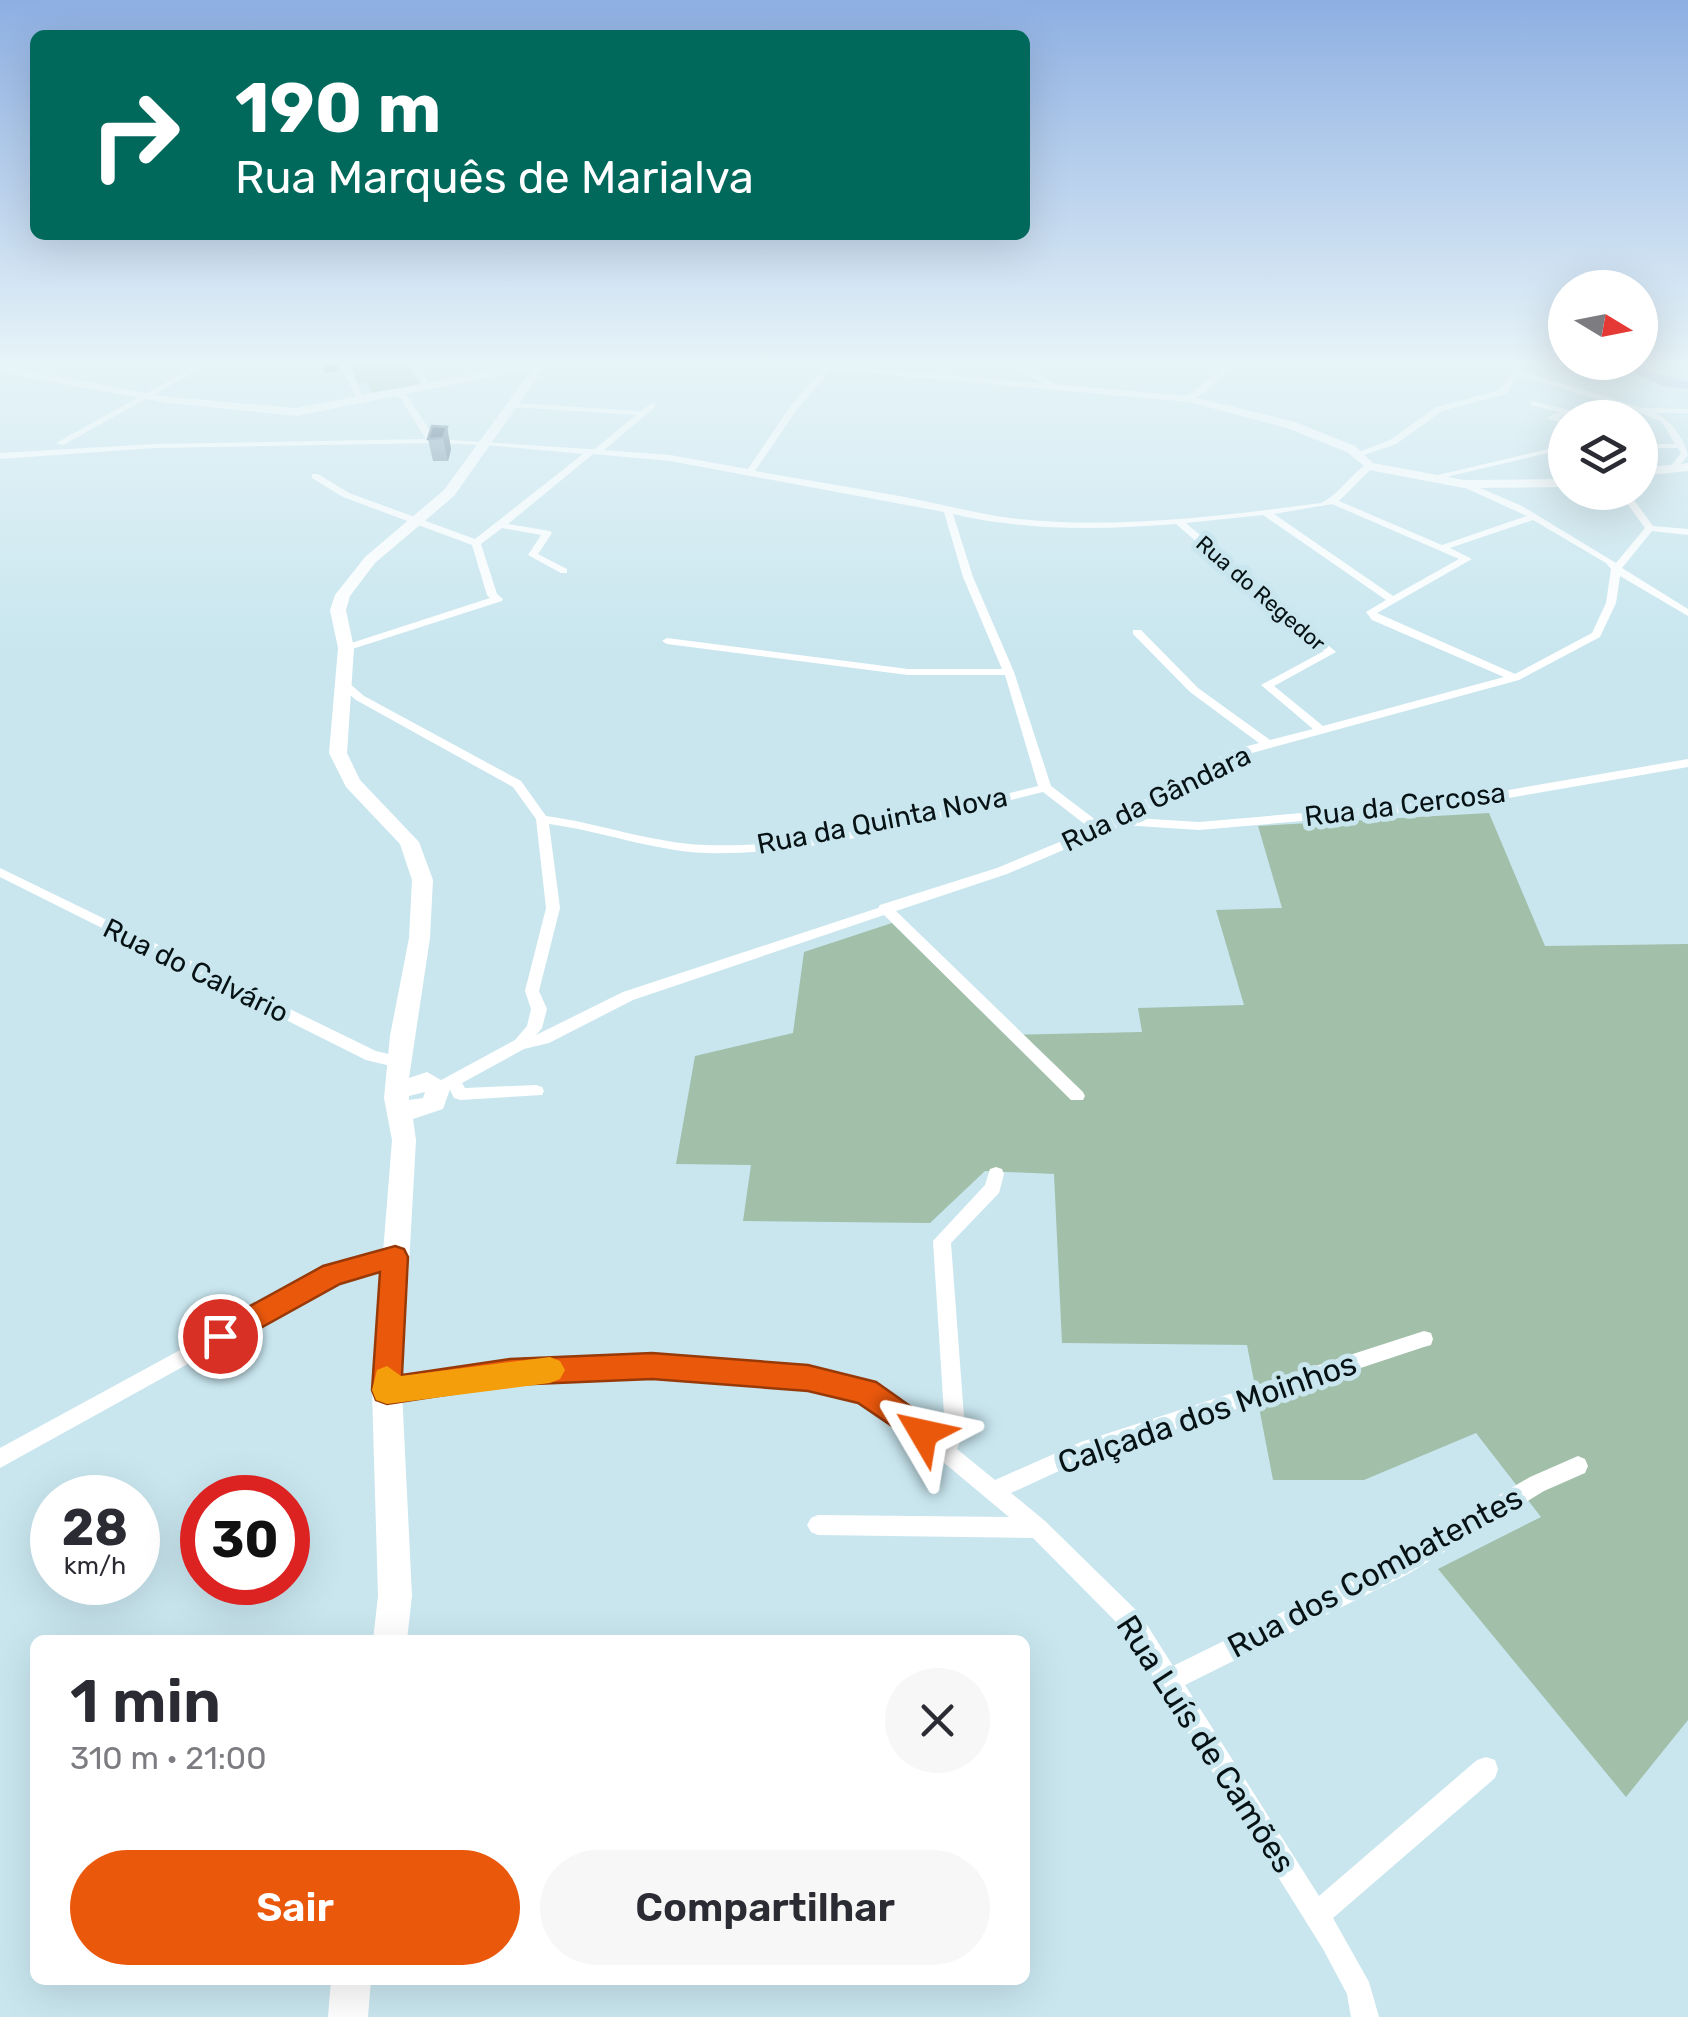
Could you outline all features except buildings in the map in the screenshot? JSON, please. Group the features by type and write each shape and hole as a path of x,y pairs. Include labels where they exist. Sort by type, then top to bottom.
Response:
{"street":[{"path":"422,1094 395,1061 422,910 421,871 409,843 348,779 341,766 338,753 346,648 338,610 343,595 370,560 448,493 474,459"},
{"path":"476,543 586,459"},
{"path":"676,459 948,512 1075,526 1266,512 1334,502 1445,546 1467,559 1371,612 1515,678"},
{"path":"750,472 759,459"},
{"path":"1363,459 1369,466 1464,484 1548,483"},
{"path":"1429,478 1512,459"},
{"path":"1672,468 1684,459"},
{"path":"1334,502 1369,466"},
{"path":"1658,470 1688,467"},
{"path":"316,476 346,494 476,543"},
{"path":"1464,484 1596,550 1616,569 1688,613"},
{"path":"1636,510 1650,528 1688,532"},
{"path":"948,512 968,577 1010,672 1046,788 1099,829"},
{"path":"1266,512 1393,600"},
{"path":"1445,546 1534,517"},
{"name":"Rua do Regedor","path":"1177,520 1332,652 1267,685 1319,728"},
{"path":"500,525 547,533 533,556 564,570"},
{"path":"1616,569 1650,528"},
{"path":"346,648 498,600 492,595 476,543"},
{"name":"Rua da Gândara","path":"422,1094 520,1044 544,1040 628,996 1002,872 1120,821 1237,753 1515,678 1596,635 1610,603 1616,569"},
{"path":"1137,632 1194,690 1269,744"},
{"path":"666,641 908,672 1010,672"},
{"path":"345,685 360,698 517,784 542,819 553,908 532,990 539,1009 534,1028 520,1044"},
{"name":"Rua da Cercosa","path":"1120,821 1199,826 1452,804 1688,763"},
{"name":"Rua da Quinta Nova","path":"542,819 682,847 722,848 817,837 1046,788"},
{"name":"Rua do Calvário","path":"0,872 372,1056 395,1061"},
{"path":"885,908 1077,1096"},
{"path":"422,1094 536,1091"},
{"path":"391,1635 395,1596 387,1390 404,1140 422,1094"},
{"path":"946,1451 956,1430 942,1241 992,1188 996,1174"},
{"path":"0,1459 332,1274 395,1257"},
{"name":"Calçada dos Moinhos","path":"992,1491 1081,1451 1424,1339"},
{"name":"Rua Luís de Camões","path":"387,1390 510,1372 652,1366 808,1378 866,1392 946,1451 1038,1528 1132,1622 1317,1915 1360,1991 1365,2017"},
{"name":"Rua dos Combatentes","path":"1172,1680 1400,1566 1538,1484 1578,1466"},
{"path":"818,1525 1038,1528"},
{"path":"1317,1915 1486,1769"},
{"path":"348,2017 351,1985"}],"green space":[{"path":"1489,813 1545,946 1688,944 1688,1720 1626,1797 1438,1569 1541,1517 1476,1433 1364,1480 1273,1480 1247,1345 1062,1343 1054,1174 985,1171 930,1223 743,1221 751,1165 676,1164 695,1056 793,1033 804,952 892,923 1006,1035 1142,1032 1138,1008 1244,1005 1216,910 1282,908 1258,826"}],"slow traffic":[{"path":"387,1379 387,1390 550,1370"}],"route":[{"path":"220,1336 332,1274 395,1257 387,1390 510,1372 652,1366 808,1378 866,1392 923,1433"}]}
